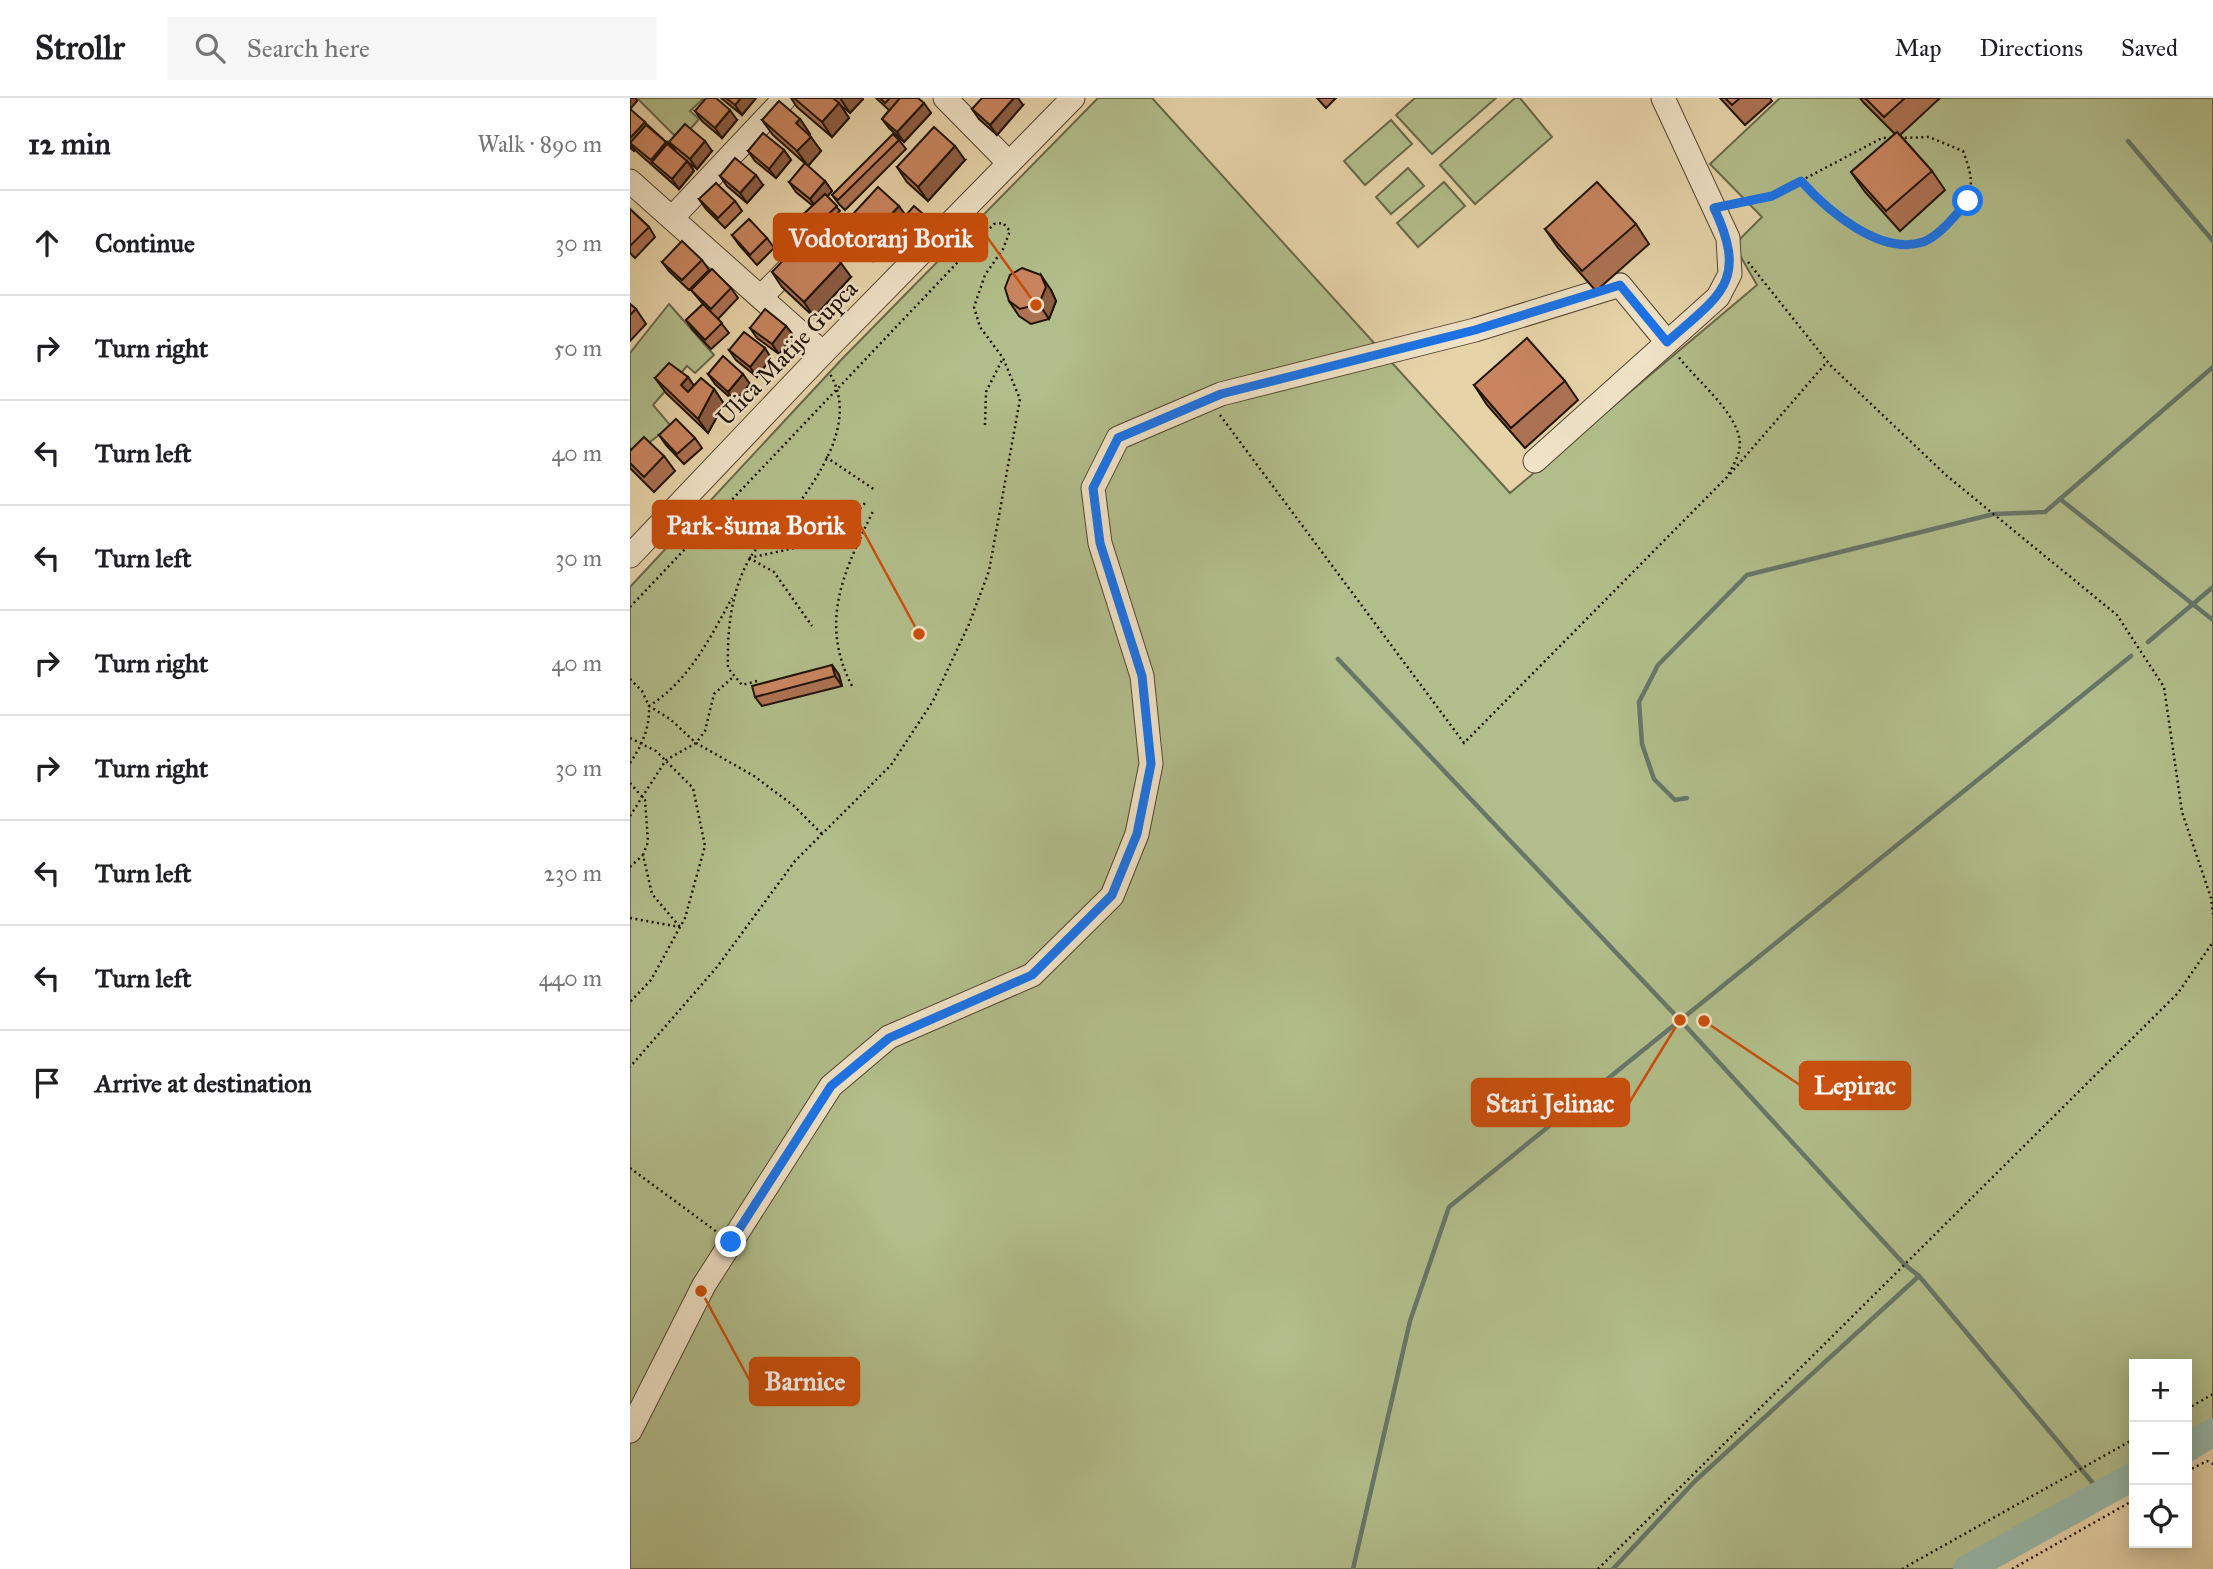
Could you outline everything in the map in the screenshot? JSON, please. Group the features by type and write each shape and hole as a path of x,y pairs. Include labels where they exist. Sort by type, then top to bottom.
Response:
{"street":[{"path":"672,218 785,98"},
{"path":"945,98 1009,163"},
{"name":"Ulica Matije Gupca","path":"630,556 826,362 1009,163 1073,98"},
{"path":"1535,461 1718,297 1730,274 1728,238 1663,98"},
{"path":"632,188 672,218 761,297 826,362"},
{"path":"761,297 819,238"},
{"path":"630,1431 704,1285 831,1086 889,1038 1032,975 1112,895 1137,834 1151,764 1142,676 1100,543 1093,488 1118,438 1208,400 1475,330 1620,285 1667,342"}],"path":[{"path":"1714,208 1772,196 1882,138 1929,137 1963,151 1972,177 1968,201 1938,232 1923,242 1903,243 1853,227 1825,208 1801,181"},
{"path":"630,607 994,224 1003,223 1010,231 1003,249 985,275 974,307 980,327 1003,358 1020,399 989,571 933,701 891,765 795,861 717,967 630,1067"},
{"path":"1728,238 1827,362 1947,476 2117,615 2164,687 2182,812 2211,898 2213,914"},
{"path":"1667,342 1693,377 1724,407 1739,435 1740,450 1727,477"},
{"path":"985,425 986,392 1003,358"},
{"path":"649,706 662,698 695,663 734,595 749,558 786,520 826,457 836,437 842,410 838,388 826,362"},
{"path":"1208,400 1464,743 1727,477 1827,362"},
{"path":"826,457 875,490"},
{"path":"749,558 831,540 866,502"},
{"path":"852,686 840,663 835,640 837,612 845,570 874,509"},
{"path":"749,558 774,572 812,626"},
{"path":"734,595 727,649 728,668 733,677 742,684 757,681"},
{"path":"630,816 666,760 696,743 705,731 714,694 733,677"},
{"path":"630,679 642,691 649,706 650,719 643,744 630,763"},
{"path":"649,706 670,719 696,743 754,776 794,806 822,834"},
{"path":"630,738 666,760 693,788 705,846 680,927 651,980 630,1002"},
{"path":"630,783 642,796 647,816 648,842 643,855 630,867"},
{"path":"643,855 652,894 680,927"},
{"path":"630,918 680,927"},
{"path":"1598,1569 2178,993 2213,942"},
{"path":"630,1168 731,1242"},
{"path":"2192,1406 2213,1394"},
{"path":"1902,1569 2129,1442"},
{"path":"2192,1468 2207,1461 2213,1464"},
{"path":"2012,1569 2129,1503"}],"green space":[{"path":"637,98 704,98 690,111 699,119 680,141"},
{"path":"1098,98 1152,98 1510,493 1757,285 1734,245 1762,217 1710,164 1780,98 2213,98 2213,1431 2192,1444 2192,1359 2129,1359 2129,1479 1967,1569 630,1569 630,587 842,359"},
{"path":"1415,98 1496,98 1432,154 1396,115"},
{"path":"1515,98 1520,98 1552,137 1475,204 1440,165"},
{"path":"1391,120 1412,144 1365,185 1344,161"},
{"path":"1408,168 1424,186 1391,214 1376,197"},
{"path":"1444,182 1465,206 1418,247 1397,223"},
{"path":"669,304 714,355 695,373 687,366 653,405 671,426 635,453 630,449 630,353"}],"building":[{"path":"706,98 716,98 730,110 715,128 695,111"},
{"path":"726,98 741,98 735,105"},
{"path":"794,98 833,98 839,103 822,122"},
{"path":"900,98 918,98 924,103 897,132 882,119"},
{"path":"982,98 1014,98 990,125 972,109"},
{"path":"1725,98 1740,98 1732,105"},
{"path":"1865,98 1905,98 1884,117"},
{"path":"779,101 800,119 796,123 811,137 797,151 762,120"},
{"path":"630,109 645,122 630,138"},
{"path":"685,124 705,141 690,159 669,142"},
{"path":"646,125 666,142 651,160 630,143"},
{"path":"934,127 955,146 918,187 897,167"},
{"path":"1897,132 1932,171 1886,211 1851,172"},
{"path":"763,133 784,150 769,169 748,151"},
{"path":"893,134 899,140 838,200 832,195"},
{"path":"667,144 687,161 672,179 652,162"},
{"path":"735,158 756,175 740,193 720,176"},
{"path":"805,163 825,181 810,199 789,182"},
{"path":"1597,182 1636,224 1582,271 1545,229"},
{"path":"716,183 735,201 718,218 699,199"},
{"path":"878,187 899,206 862,246 841,227"},
{"path":"825,194 837,206 793,248 781,235"},
{"path":"914,206 922,213 915,221 907,214"},
{"path":"630,209 649,227 630,246"},
{"path":"749,219 767,238 750,255 732,235"},
{"path":"682,241 702,260 682,280 662,262"},
{"path":"820,242 841,263 804,302 772,272 793,250 803,260"},
{"path":"1022,268 1041,275 1046,287 1039,304 1020,309 1009,301 1005,288 1010,275"},
{"path":"712,269 731,288 711,309 691,290"},
{"path":"630,304 636,309 630,315"},
{"path":"703,304 722,323 705,340 686,320"},
{"path":"765,309 786,326 772,344 750,328"},
{"path":"744,332 765,348 750,367 729,350"},
{"path":"1527,338 1565,381 1511,428 1474,385"},
{"path":"723,356 743,374 728,392 708,374"},
{"path":"669,363 688,377 681,385 688,392 701,378 714,389 698,419 655,378"},
{"path":"676,419 695,438 677,454 659,435"},
{"path":"644,437 664,456 644,477 630,463 630,449"},
{"path":"832,665 835,676 755,697 752,686"}],"waterway":[{"path":"2128,141 2213,241"},
{"path":"1687,798 1675,800 1654,779 1642,744 1639,702 1658,665 1747,575 1994,514 2045,512 2213,367"},
{"path":"2060,499 2213,620"},
{"path":"2148,642 2213,587"},
{"path":"1353,1569 1410,1321 1449,1207 2131,656"},
{"path":"1338,659 1680,1020 1904,1264 1919,1276"},
{"path":"1613,1569 1695,1481 1919,1276 2102,1494"},
{"path":"2192,1445 2213,1432"},
{"path":"1967,1569 2129,1479"}],"place":[{"name":"Vodotoranj Borik","path":"1036,305"},
{"name":"Park-šuma Borik","path":"919,634"},
{"name":"Stari Jelinac","path":"1680,1020"},
{"name":"Lepirac","path":"1704,1021"},
{"name":"Barnice","path":"701,1291"}],"route":[{"path":"731,1242 831,1086 889,1038 1032,975 1112,895 1137,834 1151,764 1142,676 1100,543 1093,488 1118,438 1221,394 1475,330 1620,285 1667,342 1718,297 1730,274 1728,238 1714,208 1772,196 1801,181 1825,208 1853,227 1903,243 1923,242 1938,232 1968,201"}]}
